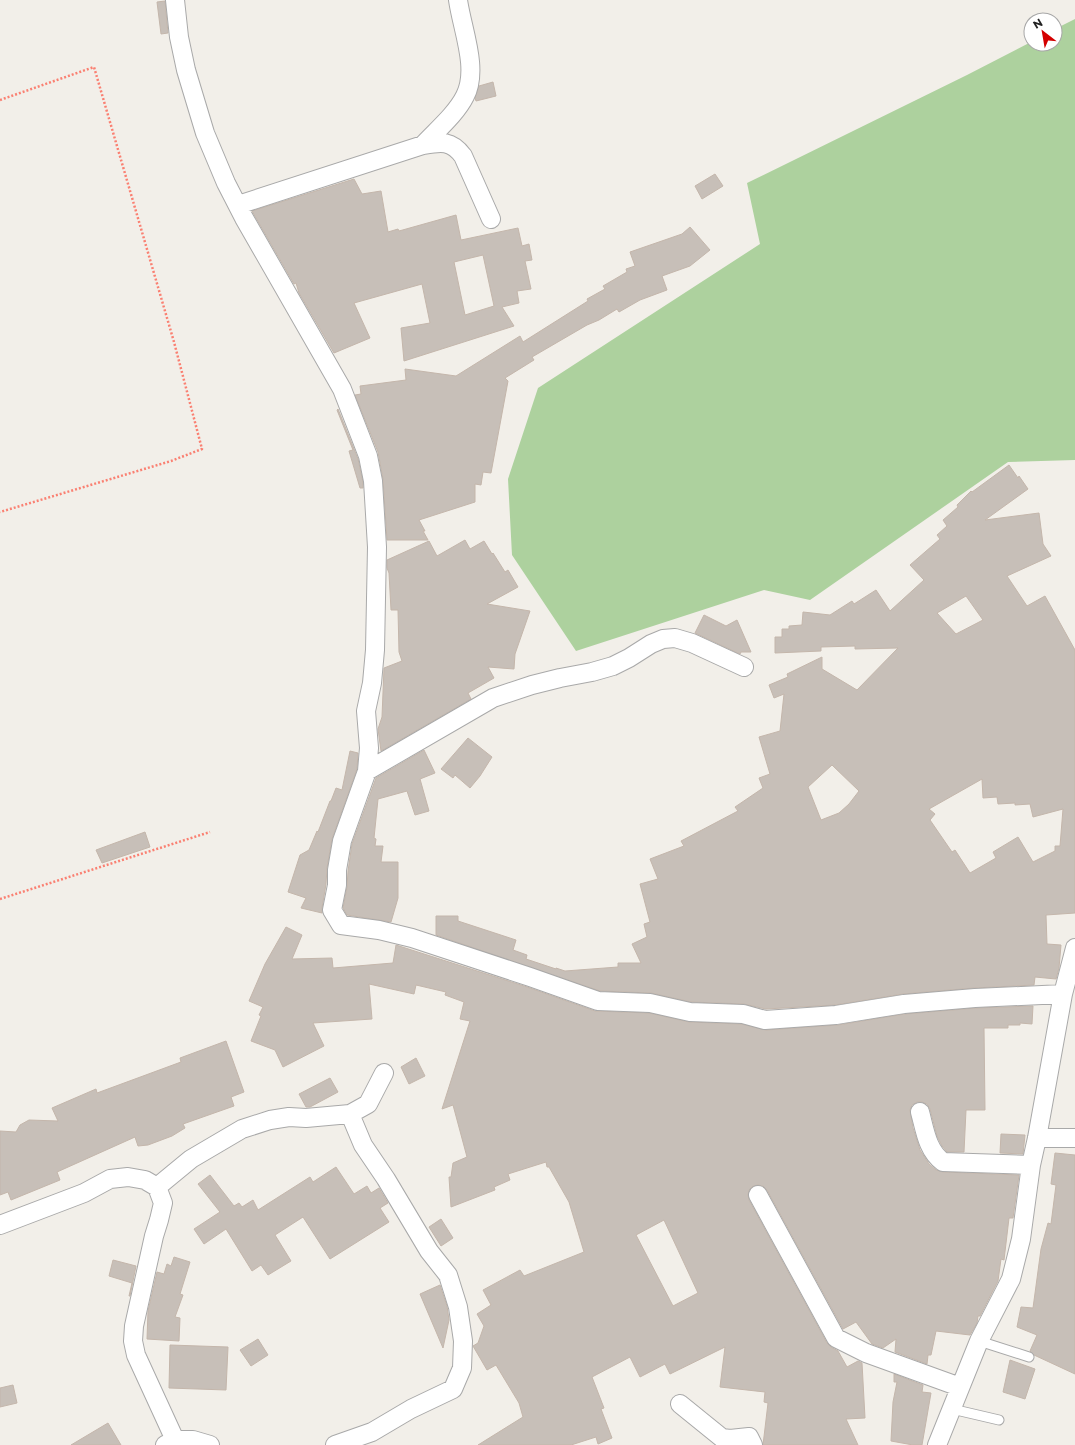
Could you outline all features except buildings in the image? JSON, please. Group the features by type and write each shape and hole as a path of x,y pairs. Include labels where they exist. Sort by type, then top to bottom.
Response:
{"street":[{"path":"175,0 179,37 186,70 205,133 226,183 342,389 368,456 373,481 377,547 375,650 372,684 366,711 369,748 367,771 342,841 338,862 337,885 332,910 341,925 379,930 412,938 598,1001 650,1003 690,1012 743,1014 765,1020 836,1015 904,1004 975,998 1063,994"},
{"path":"423,145 459,105 467,91 470,78 470,67 458,0"},
{"path":"238,205 423,145 440,142 446,143 458,150 463,156 491,219"},
{"path":"367,771 493,698 532,685 613,666 651,644 663,639 675,638 692,643 744,667"},
{"path":"937,1445 979,1341 1011,1279 1021,1239 1031,1165 1038,1138 1063,994 1075,948"},
{"path":"157,1187 191,1159 242,1129 270,1120 289,1117 306,1118 350,1114 368,1104 384,1073"},
{"path":"920,1112 929,1146 936,1157 943,1162 1031,1165"},
{"path":"335,1445 372,1432 411,1409 453,1389 462,1368 463,1341 458,1307 448,1275 429,1251 363,1145 350,1114"},
{"path":"1038,1138 1075,1138"},
{"path":"0,1225 84,1193 110,1179 128,1177 145,1180 157,1187 163,1203 134,1326 133,1341 136,1354 170,1442 193,1440 210,1445"},
{"path":"758,1195 836,1338 866,1353 960,1387"},
{"path":"680,1404 722,1438 730,1439 749,1437 753,1445"}],"lane":[{"path":"979,1341 1029,1357"},
{"path":"952,1409 999,1420"}],"path":[{"path":"0,100 94,68 174,342 202,449 172,461 0,512"},
{"path":"0,899 210,832"}],"green space":[{"path":"1075,19 1075,460 1008,462 810,600 764,590 576,651 512,555 508,479 538,388 760,244 747,183 1023,46 1023,52 1063,52 1063,25"}]}
